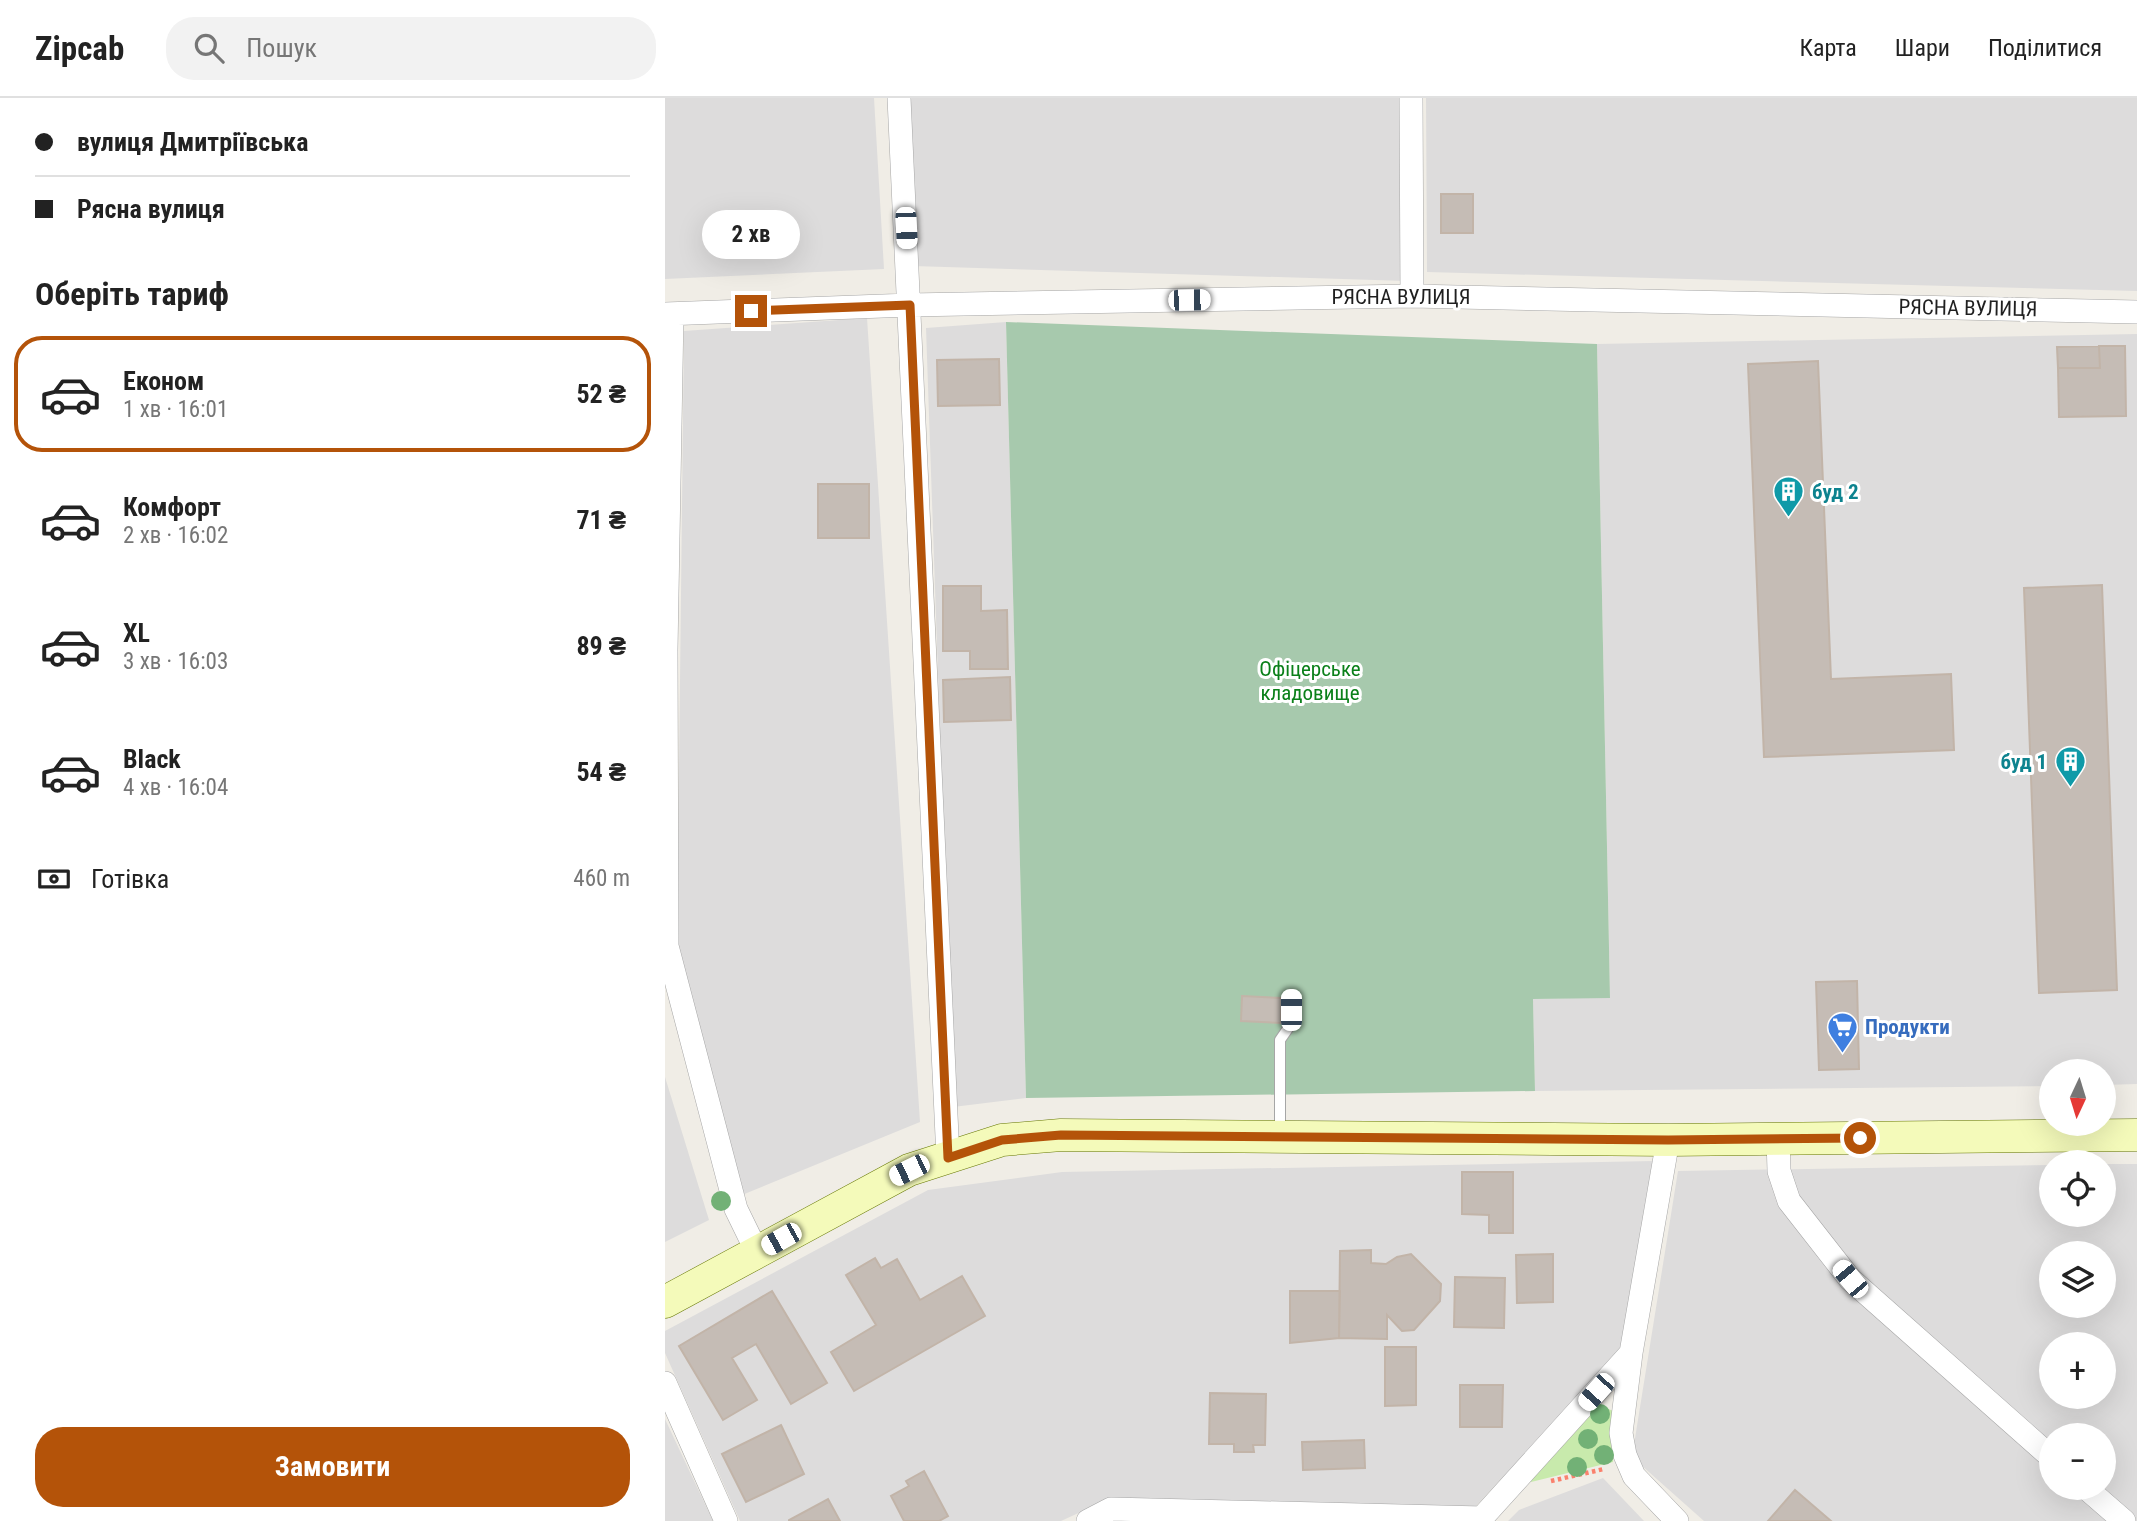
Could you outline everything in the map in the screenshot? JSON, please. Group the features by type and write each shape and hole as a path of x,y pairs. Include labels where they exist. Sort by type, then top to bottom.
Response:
{"main road":[{"path":"665,1302 909,1170 1002,1140 1061,1135 1668,1140 2137,1135"}],"street":[{"path":"899,98 948,1158"},
{"path":"1411,98 1412,296"},
{"name":"РЯСНА ВУЛИЦЯ","path":"668,314 910,305 1412,296 2137,312"},
{"path":"668,314 666,946 736,1209 757,1252"},
{"path":"1777,1139 1779,1171 1789,1201 1850,1279 2039,1446"},
{"path":"1668,1140 1621,1433 1633,1476 1677,1521"},
{"path":"1088,1521 1111,1509 1480,1520 1632,1353"},
{"path":"665,1383 726,1521"},
{"path":"2100,1500 2124,1521"}],"lane":[{"path":"1280,1137 1280,1040 1291,1024 1291,996"}],"path":[{"path":"1506,1491 1611,1467"}],"shaded area":[{"path":"665,98 874,98 884,269 665,279"},
{"path":"907,98 1399,98 1407,281 913,266"},
{"path":"1426,98 2137,98 2137,291 1427,272"},
{"path":"867,318 920,1122 742,1195 677,945 684,331"},
{"path":"1006,322 1026,1098 953,1107 926,328"},
{"path":"2137,334 2137,1084 2116,1085 2116,1059 2039,1059 2039,1086 1535,1091 1533,999 1610,997 1597,344"},
{"path":"665,1077 709,1220 665,1242"},
{"path":"1654,1161 1621,1350 1474,1508 1107,1500 1061,1521 740,1521 665,1353 665,1331 928,1190 1062,1172"},
{"path":"2116,1164 2137,1164 2137,1521 1704,1521 1632,1457 1678,1171 2039,1165 2039,1227 2116,1227"},
{"path":"665,1419 713,1521 665,1521"},
{"path":"1603,1478 1644,1521 1508,1521 1519,1510"}],"green space":[{"name":"Офіцерське кладовище","path":"1006,322 1597,344 1610,998 1533,999 1535,1091 1026,1098"},
{"path":"1593,1403 1616,1412 1613,1462 1531,1482 1524,1475"}],"building":[{"path":"1441,194 1473,194 1473,233 1441,233"},
{"path":"2099,346 2125,346 2126,416 2059,417 2058,368 2100,368"},
{"path":"2099,346 2100,368 2058,368 2057,347"},
{"path":"999,359 1000,405 938,406 937,360"},
{"name":"буд 2","path":"1818,361 1831,679 1951,674 1954,750 1764,757 1748,364"},
{"path":"818,484 869,484 869,538 818,538"},
{"name":"буд 1","path":"2102,585 2117,990 2039,993 2024,588"},
{"path":"943,586 981,586 981,611 1007,610 1008,669 970,669 970,651 943,651"},
{"path":"1010,677 1011,720 944,722 943,680"},
{"path":"1857,981 1859,1069 1819,1070 1816,982"},
{"path":"1242,996 1282,998 1281,1023 1241,1021"},
{"path":"1462,1172 1513,1172 1513,1233 1489,1233 1489,1215 1462,1214"},
{"path":"1371,1250 1371,1263 1386,1264 1397,1257 1411,1254 1441,1284 1440,1301 1414,1330 1402,1331 1387,1315 1387,1339 1339,1338 1340,1251"},
{"path":"1553,1254 1553,1302 1517,1303 1516,1255"},
{"path":"875,1258 881,1268 897,1259 920,1300 962,1276 985,1316 854,1391 831,1352 876,1325 846,1275"},
{"path":"1455,1277 1505,1278 1504,1328 1454,1327"},
{"path":"772,1291 827,1383 791,1404 756,1344 732,1358 757,1400 723,1420 679,1346"},
{"path":"1290,1291 1340,1291 1339,1338 1290,1343"},
{"path":"1385,1347 1416,1347 1416,1405 1385,1406"},
{"path":"1460,1385 1503,1385 1502,1427 1460,1427"},
{"path":"1210,1393 1266,1394 1265,1445 1253,1445 1254,1452 1234,1452 1234,1444 1209,1444"},
{"path":"781,1425 804,1474 746,1502 722,1454"},
{"path":"1364,1440 1365,1468 1303,1470 1302,1442"},
{"path":"924,1471 948,1516 939,1521 904,1521 891,1496 909,1486 906,1481"},
{"path":"1795,1490 1831,1521 1768,1521"},
{"path":"828,1499 840,1521 789,1521 789,1520"}],"place":[{"name":"буд 2","path":"1789,519"},
{"name":"буд 1","path":"2070,789"},
{"name":"Продукти","path":"1842,1054"}],"route":[{"path":"751,311 910,305 948,1158 1002,1140 1061,1135 1668,1140 1860,1138"}]}
